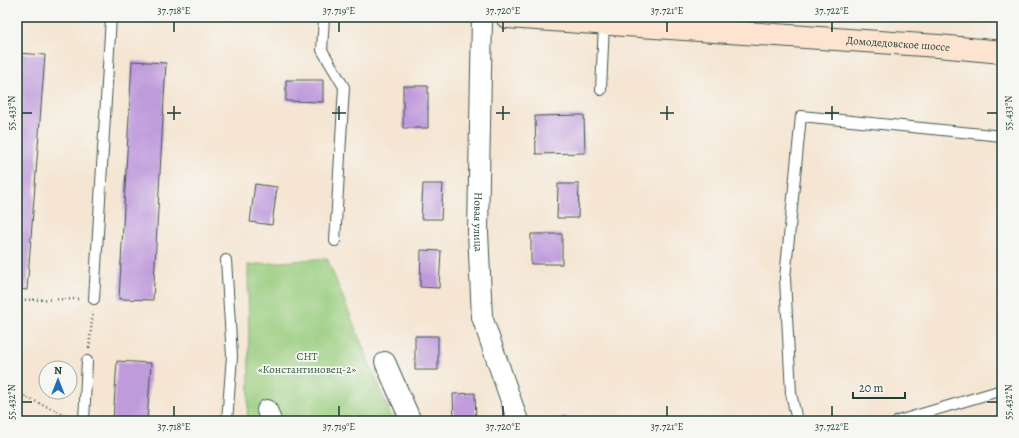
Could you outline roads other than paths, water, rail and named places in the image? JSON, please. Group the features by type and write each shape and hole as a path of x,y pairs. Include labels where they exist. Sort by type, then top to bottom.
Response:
{"street":[{"name":"Новая улица","path":"482,17 478,232 482,317 518,421"},
{"name":"Домодедовское шоссе","path":"507,17 938,46 1002,52"},
{"path":"385,362 411,421"}],"lane":[{"path":"94,299 111,17"},
{"path":"324,17 322,50 344,87 335,241"},
{"path":"601,90 604,23"},
{"path":"797,421 791,393 786,278 801,116 1002,136"},
{"path":"226,260 232,356 227,421"},
{"path":"84,421 87,361"},
{"path":"898,421 1002,390"}],"park label":[{"name":"СНТ «Константиновец-2»","path":"307,362"}]}
